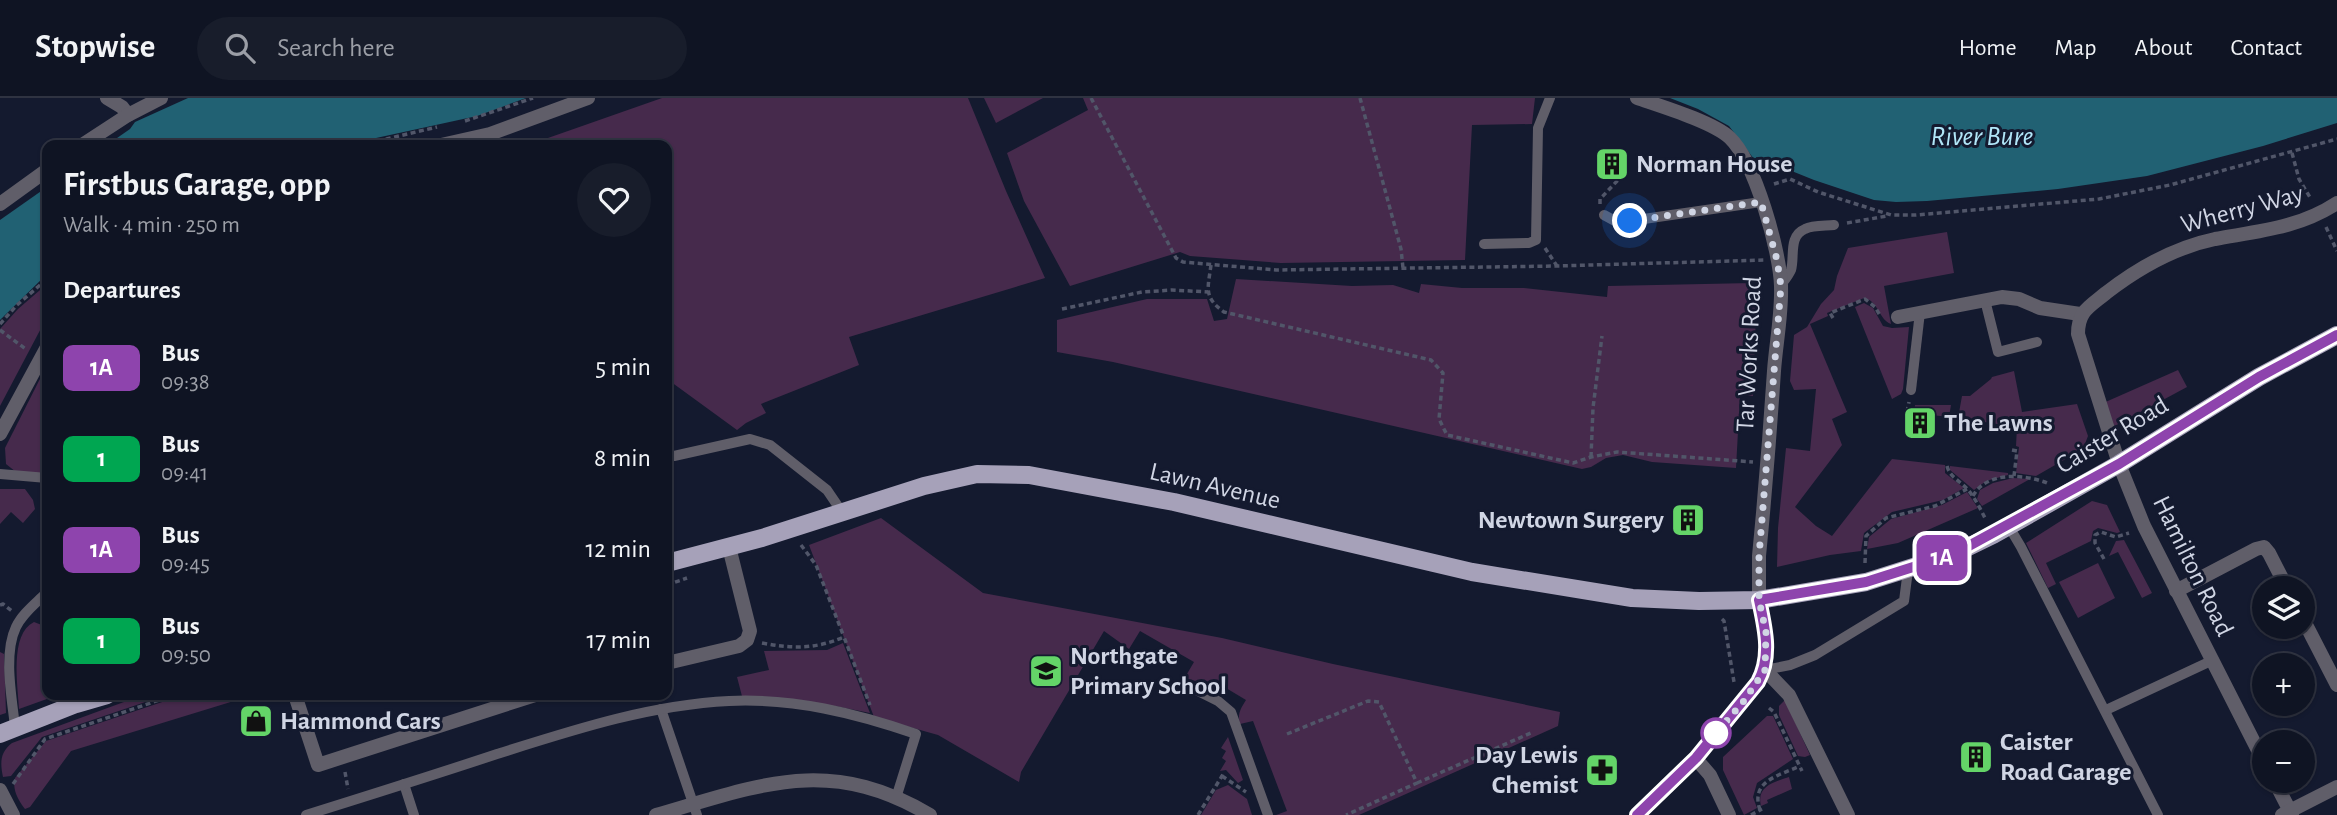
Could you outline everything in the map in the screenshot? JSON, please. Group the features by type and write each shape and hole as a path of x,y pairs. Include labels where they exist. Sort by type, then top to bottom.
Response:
{"main road":[{"name":"Caister Road","path":"1759,600 1866,582 1954,554 2119,464 2259,377 2337,335"},
{"name":"Lawn Avenue","path":"672,562 729,547 924,486 977,474 1029,475 1174,502 1472,572 1522,581 1632,597 1699,601 1759,600"},
{"path":"7,730 93,700"}],"street":[{"path":"107,98 122,107 128,115"},
{"path":"90,140 161,98"},
{"path":"463,140 490,134 588,98"},
{"name":"Tar Works Road","path":"1637,98 1682,113 1727,135 1744,157 1760,195 1777,260 1781,286 1759,556 1759,600"},
{"path":"0,204 42,174"},
{"name":"Wherry Way","path":"2080,314 2122,280 2165,257 2214,240 2291,226 2320,215 2337,203"},
{"path":"1898,317 2002,297 2019,299 2040,308 2080,314 2078,334 2119,464"},
{"path":"0,433 42,356"},
{"name":"Hamilton Road","path":"2119,464 2144,526 2252,739"},
{"path":"672,662 739,646 747,640 750,631 729,547"},
{"path":"2176,591 2256,548 2264,547 2281,576"},
{"path":"1637,815 1696,758 1743,702 1765,670 1766,632 1759,600"},
{"path":"2313,639 2337,685"},
{"path":"1765,670 1789,695 1848,815"},
{"path":"297,700 318,765 520,700"},
{"path":"1696,758 1710,775 1729,815"},
{"path":"656,815 695,810 756,785 794,779 835,780 876,790 924,814"},
{"path":"2279,793 2288,814 2337,787"},
{"path":"2,794 13,815"}],"lane":[{"path":"1484,244 1529,243 1536,240 1538,128 1550,98"},
{"path":"1604,215 1615,221 1630,221 1760,195"},
{"path":"1781,286 1791,270 1791,255 1796,238 1801,232 1807,228 1834,225"},
{"path":"1985,300 1998,352 2037,342"},
{"path":"1911,390 1920,312"},
{"path":"674,456 750,439 770,445 827,490 842,512"},
{"path":"0,474 42,478"},
{"path":"2000,530 2021,547 2158,815"},
{"path":"1765,670 1815,656 1904,601 1908,570"},
{"path":"7,730 11,645 16,628 42,598"},
{"path":"2106,710 2211,661"},
{"path":"1186,685 1218,701 1231,712 1268,815"},
{"path":"306,815 612,719 661,709 730,701 778,702 830,709 876,720 916,734 896,798"},
{"path":"661,709 695,810"},
{"path":"404,784 414,815"}],"path":[{"path":"454,124 534,98"},
{"path":"1091,98 1176,258 1183,262 1276,270 1777,260"},
{"path":"1360,98 1401,250 1403,268"},
{"path":"382,140 440,127"},
{"path":"1834,225 1891,215 2099,200 2170,185 2337,139"},
{"path":"1604,215 1600,199 1619,179"},
{"path":"1760,195 1790,179 1818,192 1891,215"},
{"path":"1536,240 1550,253 1557,266"},
{"path":"1211,265 1208,292 1211,303 1224,312 1432,360 1443,373 1439,419 1447,435 1573,463 1617,452 1768,463"},
{"path":"33,355 0,327 17,305 42,283"},
{"path":"1062,309 1142,292 1208,292"},
{"path":"1833,318 1830,313 1865,299 1875,307 1884,324"},
{"path":"1591,457 1593,408 1602,336"},
{"path":"2012,450 2017,451 2014,476"},
{"path":"1947,466 1953,478 1967,489 2000,530"},
{"path":"1973,496 1984,484 2014,476 2034,478 2069,491"},
{"path":"1866,582 1864,552 1866,536 1872,530 1893,515 1936,506 1967,489"},
{"path":"2104,559 2095,543 2095,535 2101,532 2116,537 2122,536 2144,526"},
{"path":"800,544 816,565 876,720"},
{"path":"1717,617 1724,621 1734,682"},
{"path":"747,640 781,647 811,647 828,645 844,637"},
{"path":"2,794 45,739 159,700"},
{"path":"1287,734 1368,701 1379,702 1417,783"},
{"path":"1751,815 1761,810 1757,795 1760,788 1771,779 1801,768 1774,712 1769,708"},
{"path":"1346,815 1533,732"},
{"path":"343,758 349,801"},
{"path":"1198,815 1220,775 1244,792 1259,790"}],"shaded area":[{"path":"662,98 968,98 1045,278 849,337 859,365 761,404 766,413 737,430 672,383 672,140 542,140"},
{"path":"984,98 1043,98 996,123"},
{"path":"1083,98 1535,98 1532,124 1472,125 1465,260 1281,263 1190,256 1180,252 1070,286 1024,201 1007,153 1088,110"},
{"path":"1947,232 1954,273 1884,286 1891,324 1883,318 1873,303 1864,298 1827,313 1828,316 1810,324 1847,412 1832,419 1842,445 1795,507 1832,536 1892,459 1945,465 1945,473 1964,488 1943,500 1892,512 1864,533 1861,551 1777,567 1786,448 1810,451 1816,389 1794,390 1790,381 1794,335 1807,327 1821,304 1834,290 1848,248"},
{"path":"1236,279 1352,286 1393,285 1419,293 1421,284 1462,288 1524,288 1607,297 1608,286 1752,283 1757,287 1753,396 1740,395 1736,468 1652,462 1623,455 1606,458 1582,469 1113,362 1057,352 1057,320 1147,299 1207,299 1214,321 1227,319"},
{"path":"42,288 42,326 0,406 0,329"},
{"path":"1864,303 1873,308 1883,326 1909,327 1903,389 1901,394 1892,399 1855,307"},
{"path":"2178,370 2187,387 2109,429 2101,404"},
{"path":"2014,371 2022,412 2077,404 2088,436 2083,449 2036,476 2016,473 2019,447 2016,446 2017,427 1958,418 1962,396 1970,396 1992,377"},
{"path":"42,375 42,474 16,472 6,464 5,448"},
{"path":"1915,405 1951,405 1949,417 1914,413"},
{"path":"1950,466 2008,475 1986,481 1974,490 1950,470"},
{"path":"2013,478 2030,479 1982,506 1977,499 1980,490 1993,483"},
{"path":"0,489 25,489 33,500 35,509 23,523 11,512 0,524"},
{"path":"1967,492 1978,508 1898,543 1867,549 1869,537 1891,519 1942,505"},
{"path":"2092,501 2107,505 2120,532 2098,528 2093,531 2091,541 2046,563 2056,584 2048,588 2026,543"},
{"path":"881,518 983,593 1222,638 1560,712 1558,726 1359,815 1276,815 1287,811 1253,721 1240,724 1239,714 1246,700 1221,685 1184,679 1194,662 1140,631 1129,649 1104,631 1021,772 1019,782 938,735 874,717 809,545"},
{"path":"2124,540 2152,593 2142,598 2118,552 2109,556 2116,541"},
{"path":"2098,563 2115,598 2078,618 2059,582"},
{"path":"34,622 42,625 44,700 19,709 18,649 26,628"},
{"path":"843,643 870,713 835,706 743,700 737,677 769,670 764,651 827,650"},
{"path":"0,652 4,654 6,713 0,715"},
{"path":"129,700 151,700 42,737 11,776 3,777 2,758 12,743"},
{"path":"168,700 237,700 71,751 30,807 25,809 15,790 15,778 46,741"},
{"path":"1785,700 1810,755 1798,756 1779,715 1779,706"},
{"path":"1767,716 1773,716 1793,759 1757,783 1753,797 1757,808 1744,815 1723,770 1723,757"},
{"path":"1228,737 1243,780 1238,783 1226,770 1220,771 1226,761 1222,758 1226,751 1221,748"},
{"path":"1789,777 1792,789 1767,800 1768,803 1761,806 1760,799 1764,789"},
{"path":"1228,785 1247,799 1252,815 1201,815 1216,790"}],"water":[{"path":"188,98 526,98 477,116 367,140 114,140 135,122"},
{"name":"River Bure","path":"1670,98 2337,98 2337,123 2263,146 2147,176 2058,189 1896,202 1874,200 1769,162 1767,166 1758,161 1757,157 1754,159 1729,126"},
{"path":"42,191 42,279 0,320 0,220"}],"bus line":[{"name":"1A","path":"1637,815 1696,758 1743,702 1765,670 1766,632 1759,600 1866,582 1954,554 2119,464 2259,377 2337,335"}],"place":[{"name":"Norman House","path":"1612,164"},
{"name":"The Lawns","path":"1920,423"},
{"name":"Newtown Surgery","path":"1688,520"},
{"name":"Northgate Primary School","path":"1046,671"},
{"name":"Hammond Cars","path":"256,721"},
{"name":"Caister Road Garage","path":"1976,757"},
{"name":"Day Lewis Chemist","path":"1602,770"}],"route":[{"path":"1630,221 1761,202 1777,260 1781,286 1759,556 1759,600 1766,632 1765,670 1743,702 1709,741 1716,733"}]}
